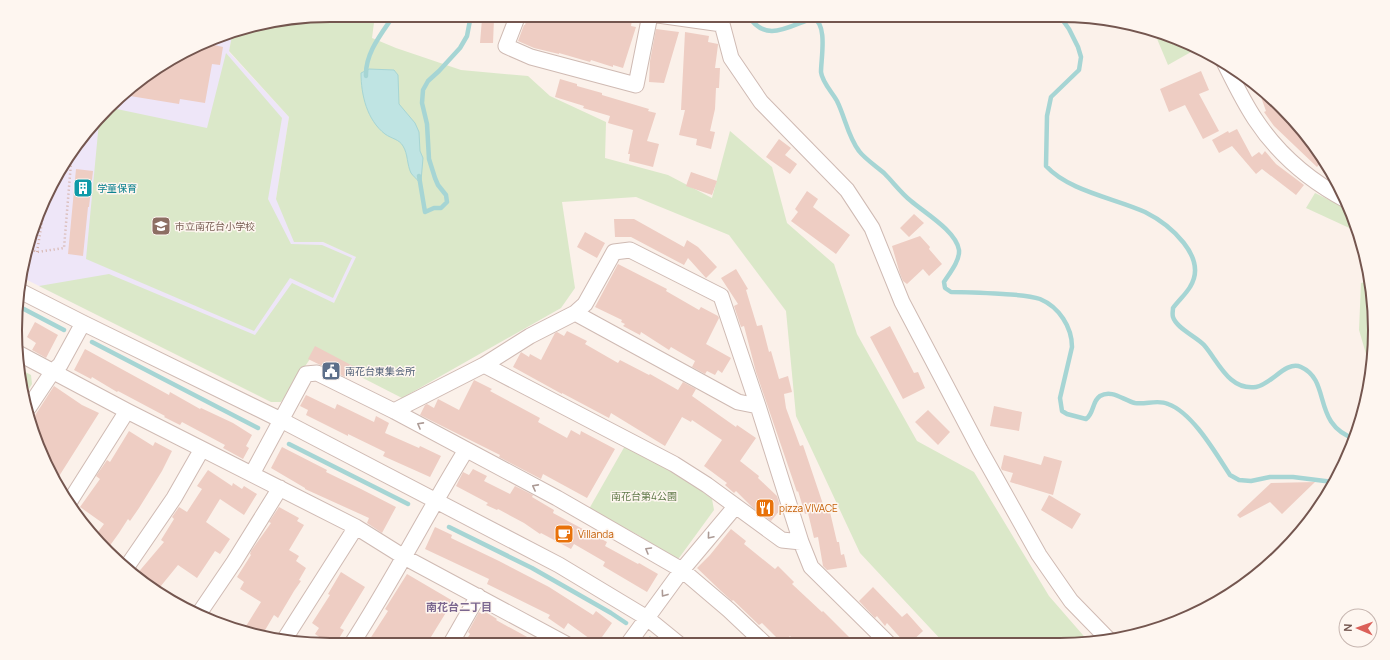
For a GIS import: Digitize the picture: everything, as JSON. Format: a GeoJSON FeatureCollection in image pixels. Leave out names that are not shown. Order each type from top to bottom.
{"type":"FeatureCollection","features":[{"type":"Feature","properties":{"kind":"street"},"geometry":{"type":"LineString","coordinates":[[515,22],[506,46],[530,57],[636,85],[649,22]]}},
{"type":"Feature","properties":{"kind":"street"},"geometry":{"type":"LineString","coordinates":[[722,22],[731,58],[761,102],[847,190],[872,228],[902,302],[980,450],[1036,549],[1071,601],[1104,634]]}},
{"type":"Feature","properties":{"kind":"street"},"geometry":{"type":"LineString","coordinates":[[1229,73],[1241,97],[1255,120],[1269,137],[1292,163],[1314,181],[1336,194]]}},
{"type":"Feature","properties":{"kind":"street"},"geometry":{"type":"LineString","coordinates":[[394,412],[484,365],[530,336],[575,313],[585,304],[614,252],[630,250],[721,296],[801,542],[812,567],[883,638]]}},
{"type":"Feature","properties":{"kind":"street"},"geometry":{"type":"LineString","coordinates":[[25,293],[282,420],[559,565],[647,618],[672,638]]}},
{"type":"Feature","properties":{"kind":"street"},"geometry":{"type":"LineString","coordinates":[[575,313],[738,402],[758,406]]}},
{"type":"Feature","properties":{"kind":"street"},"geometry":{"type":"LineString","coordinates":[[31,404],[53,371],[60,365],[83,323]]}},
{"type":"Feature","properties":{"kind":"street"},"geometry":{"type":"LineString","coordinates":[[24,356],[127,411],[356,527],[404,557],[478,596],[547,638]]}},
{"type":"Feature","properties":{"kind":"street"},"geometry":{"type":"LineString","coordinates":[[484,365],[674,464],[706,485],[782,540],[801,542]]}},
{"type":"Feature","properties":{"kind":"street"},"geometry":{"type":"LineString","coordinates":[[252,474],[306,374],[317,373],[557,498],[682,570],[729,610],[758,638]]}},
{"type":"Feature","properties":{"kind":"street"},"geometry":{"type":"LineString","coordinates":[[72,498],[127,411]]}},
{"type":"Feature","properties":{"kind":"street"},"geometry":{"type":"LineString","coordinates":[[129,564],[174,498],[202,449]]}},
{"type":"Feature","properties":{"kind":"street"},"geometry":{"type":"LineString","coordinates":[[355,638],[466,450]]}},
{"type":"Feature","properties":{"kind":"street"},"geometry":{"type":"LineString","coordinates":[[202,610],[234,562],[280,488]]}},
{"type":"Feature","properties":{"kind":"street"},"geometry":{"type":"LineString","coordinates":[[632,638],[682,570],[735,507]]}},
{"type":"Feature","properties":{"kind":"street"},"geometry":{"type":"LineString","coordinates":[[287,635],[356,527]]}},
{"type":"Feature","properties":{"kind":"street"},"geometry":{"type":"LineString","coordinates":[[454,638],[478,596]]}},
{"type":"Feature","properties":{"kind":"path"},"geometry":{"type":"LineString","coordinates":[[32,250],[37,252],[64,248],[71,164]]}},
{"type":"Feature","properties":{"kind":"path"},"geometry":{"type":"LineString","coordinates":[[37,252],[42,219]]}},
{"type":"Feature","properties":{"kind":"shaded area","name":"市立南花台小学校"},"geometry":{"type":"Polygon","coordinates":[[[232,38],[229,52],[289,117],[276,199],[323,242],[357,257],[334,303],[271,401],[27,280],[32,250],[45,212],[63,176],[98,127],[127,98],[159,74],[176,63],[212,45],[232,38]]]}},
{"type":"Feature","properties":{"kind":"green space"},"geometry":{"type":"Polygon","coordinates":[[[374,22],[372,38],[396,48],[461,70],[528,76],[550,96],[606,122],[605,158],[668,175],[712,198],[730,131],[772,167],[787,223],[834,264],[857,334],[917,441],[974,472],[1049,596],[1084,637],[939,638],[860,553],[796,416],[786,311],[729,235],[636,197],[562,202],[575,288],[561,308],[402,398],[314,353],[281,402],[271,402],[39,286],[109,274],[255,335],[292,283],[334,303],[356,257],[323,242],[294,242],[276,199],[289,117],[229,51],[232,38],[270,28],[310,23],[374,22]]]}},
{"type":"Feature","properties":{"kind":"green space"},"geometry":{"type":"Polygon","coordinates":[[[1156,37],[1191,52],[1168,65],[1156,37]]]}},
{"type":"Feature","properties":{"kind":"green space","name":"市立南花台小学校"},"geometry":{"type":"Polygon","coordinates":[[[226,53],[282,118],[268,199],[291,244],[322,245],[352,258],[333,298],[290,278],[254,331],[86,259],[99,126],[115,109],[207,128],[226,53]]]}},
{"type":"Feature","properties":{"kind":"green space"},"geometry":{"type":"Polygon","coordinates":[[[1315,193],[1342,206],[1351,229],[1306,208],[1315,193]]]}},
{"type":"Feature","properties":{"kind":"green space"},"geometry":{"type":"Polygon","coordinates":[[[1364,282],[1367,310],[1368,330],[1366,355],[1359,330],[1361,283],[1364,282]]]}},
{"type":"Feature","properties":{"kind":"green space"},"geometry":{"type":"Polygon","coordinates":[[[25,372],[31,375],[32,384],[28,390],[25,372]]]}},
{"type":"Feature","properties":{"kind":"green space","name":"南花台第4公園"},"geometry":{"type":"Polygon","coordinates":[[[626,444],[673,469],[712,499],[714,510],[679,558],[671,560],[640,536],[589,509],[626,444]]]}},
{"type":"Feature","properties":{"kind":"water"},"geometry":{"type":"Polygon","coordinates":[[[369,69],[394,70],[398,75],[399,104],[415,123],[419,132],[420,151],[423,158],[421,181],[419,182],[411,173],[405,149],[397,140],[385,134],[369,114],[362,90],[361,73],[369,69]]]}},
{"type":"Feature","properties":{"kind":"building"},"geometry":{"type":"Polygon","coordinates":[[[482,22],[494,22],[493,43],[480,43],[482,22]]]}},
{"type":"Feature","properties":{"kind":"building"},"geometry":{"type":"Polygon","coordinates":[[[526,22],[632,22],[631,26],[636,27],[623,68],[613,65],[613,67],[591,60],[590,62],[559,53],[534,48],[518,41],[526,22]]]}},
{"type":"Feature","properties":{"kind":"building"},"geometry":{"type":"Polygon","coordinates":[[[656,29],[679,32],[664,83],[649,82],[650,61],[656,29]]]}},
{"type":"Feature","properties":{"kind":"building"},"geometry":{"type":"Polygon","coordinates":[[[685,32],[709,36],[708,42],[718,44],[715,68],[720,68],[719,88],[716,88],[715,109],[710,131],[715,132],[711,149],[696,145],[697,139],[679,135],[685,110],[681,110],[685,32]]]}},
{"type":"Feature","properties":{"kind":"building"},"geometry":{"type":"Polygon","coordinates":[[[214,44],[223,47],[220,65],[212,64],[205,103],[180,99],[179,104],[130,96],[176,63],[214,44]]]}},
{"type":"Feature","properties":{"kind":"building"},"geometry":{"type":"Polygon","coordinates":[[[1201,71],[1209,90],[1199,94],[1219,131],[1203,139],[1185,105],[1169,112],[1160,89],[1201,71]]]}},
{"type":"Feature","properties":{"kind":"building"},"geometry":{"type":"Polygon","coordinates":[[[560,79],[577,84],[577,86],[602,93],[602,95],[649,109],[648,111],[656,113],[647,141],[659,144],[653,167],[629,161],[630,154],[628,154],[633,130],[608,123],[610,116],[583,108],[584,106],[555,97],[560,79]]]}},
{"type":"Feature","properties":{"kind":"building"},"geometry":{"type":"Polygon","coordinates":[[[1261,96],[1292,127],[1319,164],[1317,167],[1274,126],[1264,112],[1266,111],[1261,96]]]}},
{"type":"Feature","properties":{"kind":"building"},"geometry":{"type":"Polygon","coordinates":[[[1237,129],[1252,157],[1259,152],[1262,155],[1265,151],[1276,164],[1304,185],[1296,195],[1262,169],[1256,174],[1232,146],[1219,153],[1212,140],[1228,131],[1229,133],[1237,129]]]}},
{"type":"Feature","properties":{"kind":"building"},"geometry":{"type":"Polygon","coordinates":[[[779,139],[791,148],[785,155],[797,164],[790,174],[766,157],[779,139]]]}},
{"type":"Feature","properties":{"kind":"building"},"geometry":{"type":"Polygon","coordinates":[[[76,169],[93,171],[83,256],[68,254],[76,169]]]}},
{"type":"Feature","properties":{"kind":"building"},"geometry":{"type":"Polygon","coordinates":[[[691,172],[717,181],[712,195],[686,186],[691,172]]]}},
{"type":"Feature","properties":{"kind":"building"},"geometry":{"type":"Polygon","coordinates":[[[807,191],[818,199],[813,207],[850,235],[836,254],[791,221],[798,212],[795,209],[807,191]]]}},
{"type":"Feature","properties":{"kind":"building"},"geometry":{"type":"Polygon","coordinates":[[[914,214],[924,223],[909,237],[900,228],[914,214]]]}},
{"type":"Feature","properties":{"kind":"building"},"geometry":{"type":"Polygon","coordinates":[[[614,219],[634,219],[684,247],[687,240],[698,247],[717,267],[706,278],[688,258],[684,265],[631,237],[615,237],[614,219]]]}},
{"type":"Feature","properties":{"kind":"building"},"geometry":{"type":"Polygon","coordinates":[[[585,232],[605,243],[597,258],[577,247],[585,232]]]}},
{"type":"Feature","properties":{"kind":"building"},"geometry":{"type":"Polygon","coordinates":[[[920,236],[942,264],[929,276],[923,269],[907,284],[903,281],[900,274],[892,246],[920,236]]]}},
{"type":"Feature","properties":{"kind":"building"},"geometry":{"type":"Polygon","coordinates":[[[618,264],[667,289],[666,291],[699,310],[701,307],[718,316],[719,318],[706,344],[731,358],[722,373],[718,370],[715,375],[707,371],[705,374],[692,367],[695,361],[671,347],[669,350],[641,332],[640,335],[623,326],[625,324],[621,322],[622,320],[595,307],[618,264]]]}},
{"type":"Feature","properties":{"kind":"building"},"geometry":{"type":"Polygon","coordinates":[[[736,269],[748,289],[746,290],[757,326],[762,325],[769,352],[771,351],[779,379],[788,376],[792,392],[784,394],[786,408],[800,446],[803,445],[826,513],[830,512],[837,542],[839,542],[841,555],[844,554],[847,567],[827,570],[823,566],[818,537],[814,538],[808,513],[805,514],[798,491],[797,492],[756,372],[744,326],[741,327],[734,306],[738,304],[721,278],[736,269]]]}},
{"type":"Feature","properties":{"kind":"building"},"geometry":{"type":"Polygon","coordinates":[[[35,322],[58,335],[46,358],[32,350],[36,343],[27,337],[35,322]]]}},
{"type":"Feature","properties":{"kind":"building"},"geometry":{"type":"Polygon","coordinates":[[[890,326],[914,373],[918,372],[925,388],[903,399],[870,337],[890,326]]]}},
{"type":"Feature","properties":{"kind":"building"},"geometry":{"type":"Polygon","coordinates":[[[567,331],[587,341],[585,344],[618,363],[620,360],[649,375],[650,374],[678,390],[683,382],[696,389],[692,396],[736,427],[737,425],[756,438],[740,461],[759,476],[758,478],[777,496],[781,509],[771,521],[753,508],[736,491],[734,493],[725,485],[727,483],[704,466],[722,440],[692,420],[691,422],[682,417],[665,446],[611,413],[609,418],[513,367],[521,352],[529,357],[530,354],[541,360],[555,333],[557,332],[564,336],[567,331]]]}},
{"type":"Feature","properties":{"kind":"building"},"geometry":{"type":"Polygon","coordinates":[[[315,346],[353,366],[347,378],[308,359],[315,346]]]}},
{"type":"Feature","properties":{"kind":"building"},"geometry":{"type":"Polygon","coordinates":[[[85,349],[169,395],[170,392],[200,409],[201,408],[233,423],[252,435],[246,446],[249,448],[243,459],[223,448],[225,445],[182,422],[180,425],[92,377],[91,379],[74,370],[85,349]]]}},
{"type":"Feature","properties":{"kind":"building"},"geometry":{"type":"Polygon","coordinates":[[[474,380],[492,389],[490,391],[540,418],[538,422],[567,438],[571,430],[580,435],[581,431],[615,449],[587,498],[543,474],[541,479],[499,457],[500,455],[420,415],[425,405],[427,404],[434,408],[438,399],[459,410],[474,380]]]}},
{"type":"Feature","properties":{"kind":"building"},"geometry":{"type":"Polygon","coordinates":[[[54,386],[82,405],[99,413],[59,476],[45,448],[34,417],[54,386]]]}},
{"type":"Feature","properties":{"kind":"building"},"geometry":{"type":"Polygon","coordinates":[[[306,395],[335,409],[337,404],[374,422],[376,416],[389,423],[385,433],[419,448],[420,446],[441,456],[430,477],[383,456],[385,452],[348,434],[348,436],[306,415],[308,410],[300,406],[306,395]]]}},
{"type":"Feature","properties":{"kind":"building"},"geometry":{"type":"Polygon","coordinates":[[[994,406],[1022,412],[1019,431],[990,426],[994,406]]]}},
{"type":"Feature","properties":{"kind":"building"},"geometry":{"type":"Polygon","coordinates":[[[928,410],[950,432],[938,445],[915,422],[928,410]]]}},
{"type":"Feature","properties":{"kind":"building"},"geometry":{"type":"Polygon","coordinates":[[[129,431],[153,446],[155,442],[172,451],[162,471],[139,508],[130,521],[128,519],[110,546],[98,532],[104,524],[80,507],[100,479],[96,476],[107,460],[110,462],[129,431]]]}},
{"type":"Feature","properties":{"kind":"building"},"geometry":{"type":"Polygon","coordinates":[[[282,447],[327,470],[326,472],[396,507],[382,533],[367,523],[369,518],[305,489],[271,468],[282,447]]]}},
{"type":"Feature","properties":{"kind":"building"},"geometry":{"type":"Polygon","coordinates":[[[1004,455],[1041,465],[1044,456],[1062,461],[1053,495],[1010,482],[1013,473],[1002,470],[1001,468],[1004,455]]]}},
{"type":"Feature","properties":{"kind":"building"},"geometry":{"type":"Polygon","coordinates":[[[473,469],[487,476],[484,481],[510,494],[515,486],[533,495],[532,497],[554,510],[553,513],[607,542],[605,546],[658,574],[647,592],[603,566],[605,562],[574,544],[571,549],[541,533],[540,534],[524,523],[498,509],[497,510],[486,505],[488,503],[456,486],[463,472],[469,475],[473,469]]]}},
{"type":"Feature","properties":{"kind":"building"},"geometry":{"type":"Polygon","coordinates":[[[208,470],[232,486],[233,483],[242,489],[244,486],[257,494],[244,515],[220,499],[206,522],[230,539],[220,554],[215,551],[197,578],[178,565],[160,587],[139,571],[164,542],[161,540],[174,519],[172,517],[179,507],[187,512],[202,489],[197,486],[208,470]]]}},
{"type":"Feature","properties":{"kind":"building"},"geometry":{"type":"Polygon","coordinates":[[[1315,482],[1282,514],[1270,502],[1240,518],[1237,515],[1271,483],[1315,482]]]}},
{"type":"Feature","properties":{"kind":"building"},"geometry":{"type":"Polygon","coordinates":[[[1049,495],[1081,514],[1072,529],[1041,510],[1049,495]]]}},
{"type":"Feature","properties":{"kind":"building"},"geometry":{"type":"Polygon","coordinates":[[[279,507],[299,518],[297,521],[304,525],[289,550],[299,556],[296,561],[306,568],[299,580],[301,581],[278,618],[274,615],[265,631],[246,627],[261,602],[240,589],[244,582],[237,577],[251,555],[251,551],[271,523],[269,522],[279,507]]]}},
{"type":"Feature","properties":{"kind":"building"},"geometry":{"type":"Polygon","coordinates":[[[435,527],[452,535],[451,538],[549,587],[593,615],[596,611],[612,623],[601,638],[589,638],[568,623],[564,629],[548,618],[550,615],[487,584],[489,579],[425,549],[435,527]]]}},
{"type":"Feature","properties":{"kind":"building"},"geometry":{"type":"Polygon","coordinates":[[[731,529],[746,541],[744,544],[775,569],[778,566],[794,582],[792,584],[822,612],[823,611],[850,638],[792,638],[790,636],[788,638],[777,638],[762,623],[759,625],[697,568],[710,555],[731,529]]]}},
{"type":"Feature","properties":{"kind":"building"},"geometry":{"type":"Polygon","coordinates":[[[341,572],[365,587],[340,628],[344,630],[339,638],[320,638],[315,634],[319,628],[312,623],[330,595],[328,594],[341,572]]]}},
{"type":"Feature","properties":{"kind":"building"},"geometry":{"type":"Polygon","coordinates":[[[407,574],[453,601],[430,638],[371,638],[388,611],[385,609],[407,574]]]}},
{"type":"Feature","properties":{"kind":"building"},"geometry":{"type":"Polygon","coordinates":[[[873,587],[902,617],[907,613],[923,631],[915,638],[900,638],[887,623],[885,626],[877,616],[875,618],[859,601],[873,587]]]}},
{"type":"Feature","properties":{"kind":"building"},"geometry":{"type":"Polygon","coordinates":[[[484,611],[497,619],[496,620],[529,638],[467,638],[470,634],[468,632],[479,612],[482,614],[484,611]]]}},
{"type":"Feature","properties":{"kind":"waterway"},"geometry":{"type":"LineString","coordinates":[[366,76],[366,68],[371,51],[389,22]]}},
{"type":"Feature","properties":{"kind":"waterway"},"geometry":{"type":"LineString","coordinates":[[419,176],[425,212],[434,208],[441,208],[447,202],[446,195],[438,185],[429,159],[427,124],[422,103],[423,90],[428,81],[460,48],[467,36],[470,22]]}},
{"type":"Feature","properties":{"kind":"waterway"},"geometry":{"type":"LineString","coordinates":[[753,22],[762,29],[770,31],[786,28],[802,22]]}},
{"type":"Feature","properties":{"kind":"waterway"},"geometry":{"type":"LineString","coordinates":[[818,22],[821,27],[823,42],[822,76],[837,101],[855,145],[864,157],[884,173],[907,198],[946,229],[957,243],[959,250],[958,259],[944,282],[945,288],[951,292],[1022,295],[1040,299],[1053,307],[1063,318],[1070,332],[1072,347],[1060,398],[1062,411],[1067,414],[1086,419],[1089,417],[1097,398],[1104,394],[1113,394],[1135,403],[1156,402],[1168,404],[1177,409],[1195,425],[1230,475],[1239,480],[1251,481],[1270,477],[1293,477],[1328,481]]}},
{"type":"Feature","properties":{"kind":"waterway"},"geometry":{"type":"LineString","coordinates":[[1064,22],[1078,47],[1081,57],[1079,70],[1051,97],[1047,116],[1046,166],[1056,175],[1079,188],[1133,207],[1155,217],[1175,233],[1184,243],[1194,264],[1195,276],[1188,290],[1173,308],[1173,317],[1182,329],[1204,345],[1231,380],[1247,387],[1256,387],[1262,385],[1290,367],[1301,367],[1310,373],[1316,382],[1332,423],[1341,432],[1349,436]]}},
{"type":"Feature","properties":{"kind":"waterway"},"geometry":{"type":"LineString","coordinates":[[23,309],[64,330]]}},
{"type":"Feature","properties":{"kind":"waterway"},"geometry":{"type":"LineString","coordinates":[[92,342],[258,428]]}},
{"type":"Feature","properties":{"kind":"waterway"},"geometry":{"type":"LineString","coordinates":[[289,444],[408,504]]}},
{"type":"Feature","properties":{"kind":"waterway"},"geometry":{"type":"LineString","coordinates":[[449,527],[532,568],[626,623]]}},
{"type":"Feature","properties":{"kind":"place","name":"学童保育"},"geometry":{"type":"Point","coordinates":[83,188]}},
{"type":"Feature","properties":{"kind":"place","name":"市立南花台小学校"},"geometry":{"type":"Point","coordinates":[161,226]}},
{"type":"Feature","properties":{"kind":"place","name":"南花台東集会所"},"geometry":{"type":"Point","coordinates":[331,371]}},
{"type":"Feature","properties":{"kind":"place","name":"pizza VIVACE"},"geometry":{"type":"Point","coordinates":[765,508]}},
{"type":"Feature","properties":{"kind":"place","name":"Villanda"},"geometry":{"type":"Point","coordinates":[564,534]}},
{"type":"Feature","properties":{"kind":"district","name":"南花台二丁目"},"geometry":{"type":"Point","coordinates":[459,607]}}]}
